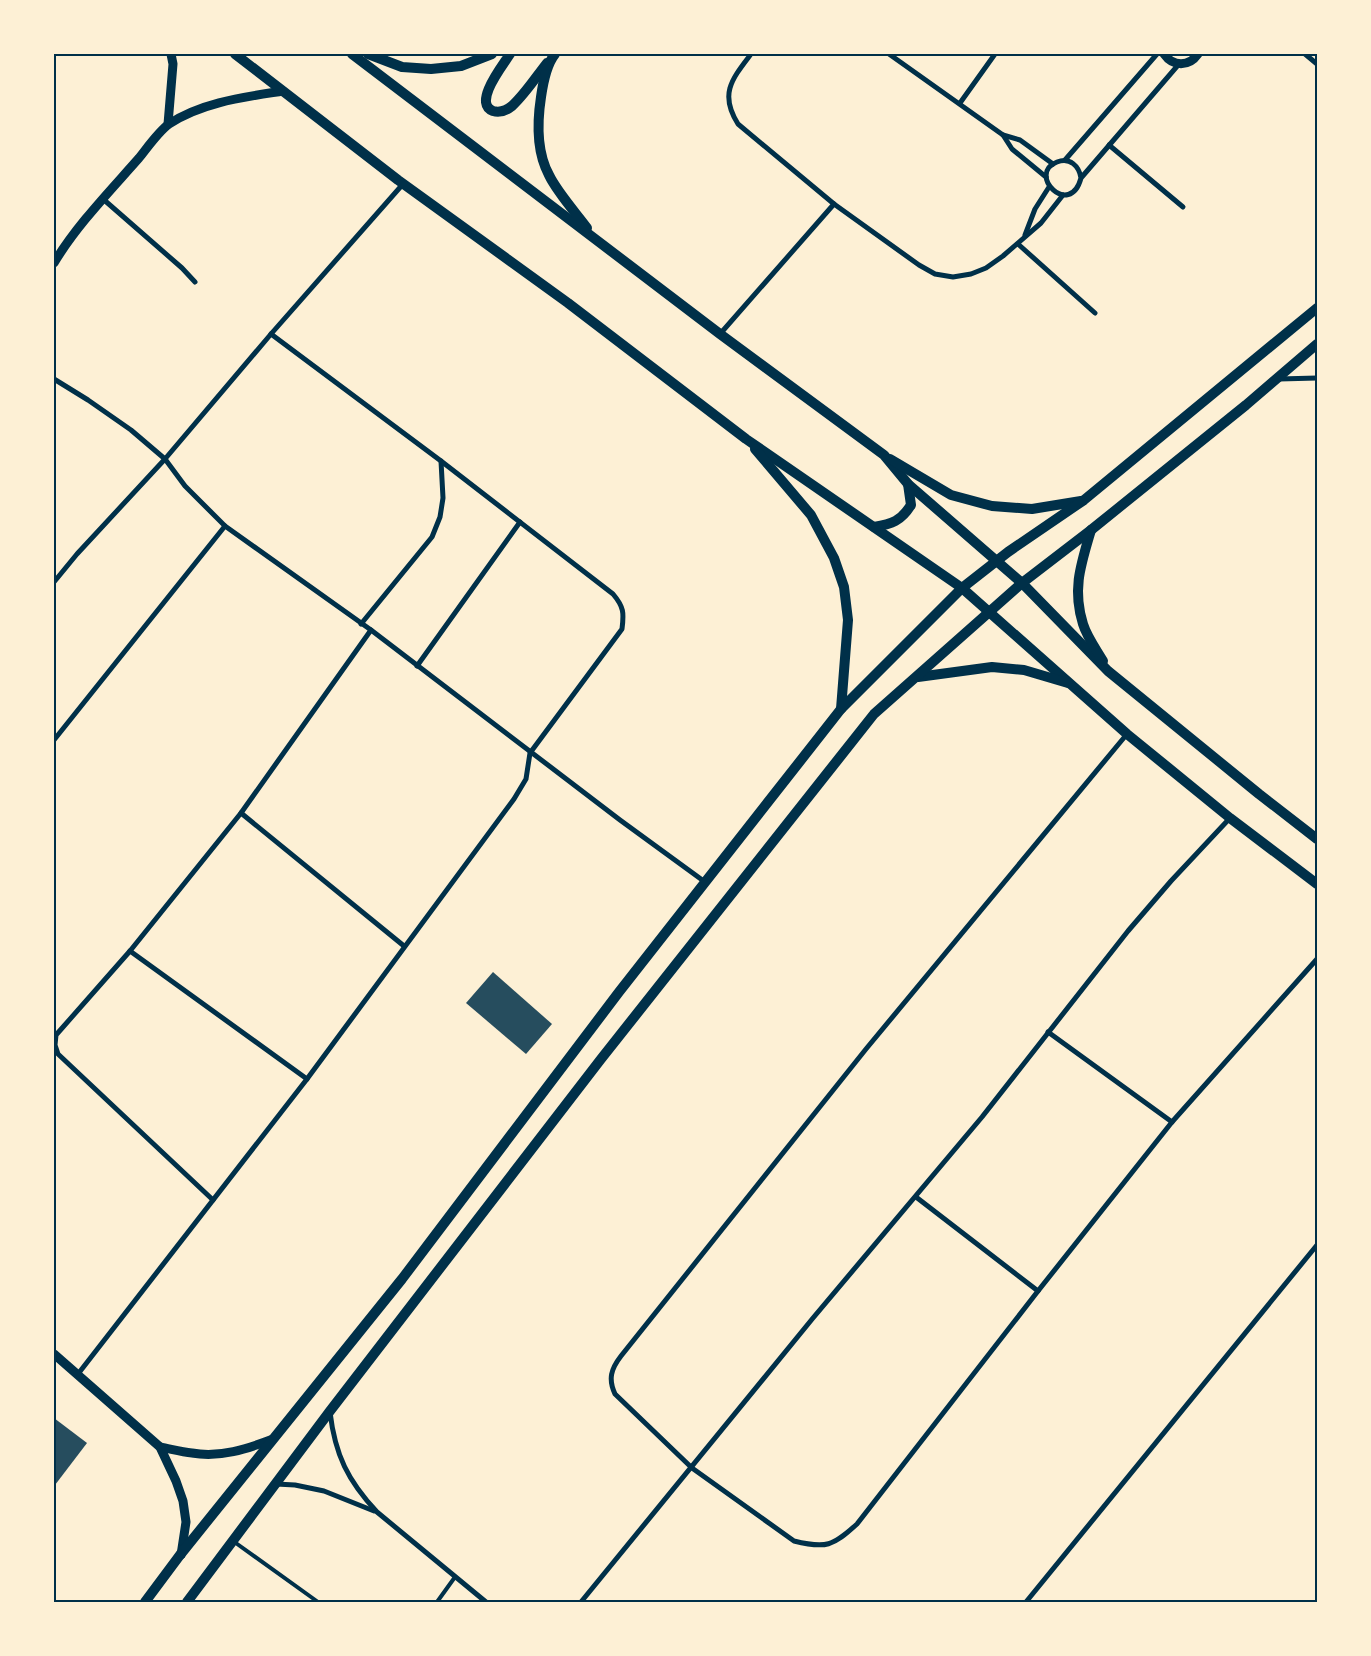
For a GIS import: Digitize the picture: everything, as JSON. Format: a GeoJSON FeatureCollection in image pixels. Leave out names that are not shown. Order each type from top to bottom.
{"type":"FeatureCollection","features":[{"type":"Feature","properties":{"kind":"main road"},"geometry":{"type":"LineString","coordinates":[[235,54],[403,184],[568,303],[746,439],[962,588],[1128,734],[1230,818],[1317,884]]}},
{"type":"Feature","properties":{"kind":"main road"},"geometry":{"type":"LineString","coordinates":[[352,54],[720,334],[884,455],[951,495],[992,506],[1032,510],[1084,500]]}},
{"type":"Feature","properties":{"kind":"main road"},"geometry":{"type":"LineString","coordinates":[[368,54],[402,67],[431,69],[461,66],[492,54]]}},
{"type":"Feature","properties":{"kind":"main road"},"geometry":{"type":"LineString","coordinates":[[510,54],[489,86],[486,101],[488,107],[494,111],[501,111],[511,106],[552,57]]}},
{"type":"Feature","properties":{"kind":"main road"},"geometry":{"type":"LineString","coordinates":[[552,57],[542,92],[537,125],[540,150],[549,175],[593,237]]}},
{"type":"Feature","properties":{"kind":"main road"},"geometry":{"type":"LineString","coordinates":[[145,1602],[180,1555],[402,1279],[619,992],[841,709],[962,588],[996,561],[1084,500],[1317,308]]}},
{"type":"Feature","properties":{"kind":"main road"},"geometry":{"type":"LineString","coordinates":[[187,1602],[330,1411],[601,1059],[874,714],[1022,583],[1092,530],[1278,379],[1317,344]]}},
{"type":"Feature","properties":{"kind":"main road"},"geometry":{"type":"LineString","coordinates":[[746,439],[811,515],[834,558],[844,586],[848,620],[841,709]]}},
{"type":"Feature","properties":{"kind":"main road"},"geometry":{"type":"LineString","coordinates":[[884,455],[908,484],[1022,583],[1108,671],[1317,839]]}},
{"type":"Feature","properties":{"kind":"main road"},"geometry":{"type":"LineString","coordinates":[[874,527],[885,525],[905,516],[911,505],[908,484]]}},
{"type":"Feature","properties":{"kind":"main road"},"geometry":{"type":"LineString","coordinates":[[1092,530],[1081,564],[1076,594],[1083,625],[1108,671]]}},
{"type":"Feature","properties":{"kind":"main road"},"geometry":{"type":"LineString","coordinates":[[917,677],[992,667],[1024,670],[1072,684]]}},
{"type":"Feature","properties":{"kind":"street"},"geometry":{"type":"LineString","coordinates":[[168,124],[172,88],[171,54]]}},
{"type":"Feature","properties":{"kind":"street"},"geometry":{"type":"LineString","coordinates":[[751,54],[734,76],[729,88],[728,100],[731,113],[738,124],[834,204],[919,265],[935,274],[953,277],[971,274],[986,268],[1018,244],[1047,216],[1063,195]]}},
{"type":"Feature","properties":{"kind":"street"},"geometry":{"type":"LineString","coordinates":[[889,54],[960,103],[1003,136],[1012,149],[1046,177]]}},
{"type":"Feature","properties":{"kind":"street"},"geometry":{"type":"LineString","coordinates":[[960,103],[995,54]]}},
{"type":"Feature","properties":{"kind":"street"},"geometry":{"type":"LineString","coordinates":[[1157,54],[1065,160],[1053,164],[1048,170],[1046,177],[1049,187],[1053,191],[1063,195],[1070,194],[1076,190],[1081,178],[1179,64]]}},
{"type":"Feature","properties":{"kind":"street"},"geometry":{"type":"LineString","coordinates":[[1164,54],[1171,61],[1179,64],[1187,64],[1194,60],[1198,54]]}},
{"type":"Feature","properties":{"kind":"street"},"geometry":{"type":"LineString","coordinates":[[1305,54],[1317,64]]}},
{"type":"Feature","properties":{"kind":"street"},"geometry":{"type":"LineString","coordinates":[[54,262],[103,199],[168,124],[203,107],[220,102],[283,91]]}},
{"type":"Feature","properties":{"kind":"street"},"geometry":{"type":"LineString","coordinates":[[1003,136],[1020,140],[1053,164]]}},
{"type":"Feature","properties":{"kind":"street"},"geometry":{"type":"LineString","coordinates":[[1109,145],[1183,207]]}},
{"type":"Feature","properties":{"kind":"street"},"geometry":{"type":"LineString","coordinates":[[1065,160],[1077,166],[1081,178]]}},
{"type":"Feature","properties":{"kind":"street"},"geometry":{"type":"LineString","coordinates":[[54,582],[77,554],[165,459],[271,334],[403,184]]}},
{"type":"Feature","properties":{"kind":"street"},"geometry":{"type":"LineString","coordinates":[[1025,236],[1035,209],[1049,187]]}},
{"type":"Feature","properties":{"kind":"street"},"geometry":{"type":"LineString","coordinates":[[103,199],[196,282]]}},
{"type":"Feature","properties":{"kind":"street"},"geometry":{"type":"LineString","coordinates":[[720,334],[834,204]]}},
{"type":"Feature","properties":{"kind":"street"},"geometry":{"type":"LineString","coordinates":[[1018,244],[1095,313]]}},
{"type":"Feature","properties":{"kind":"street"},"geometry":{"type":"LineString","coordinates":[[78,1374],[307,1079],[514,798],[526,779],[530,752],[622,629],[624,616],[621,604],[613,594],[441,460],[271,334]]}},
{"type":"Feature","properties":{"kind":"street"},"geometry":{"type":"LineString","coordinates":[[1278,379],[1317,378]]}},
{"type":"Feature","properties":{"kind":"street"},"geometry":{"type":"LineString","coordinates":[[54,380],[88,400],[131,430],[165,459],[185,486],[224,526],[370,630],[705,882]]}},
{"type":"Feature","properties":{"kind":"street"},"geometry":{"type":"LineString","coordinates":[[361,624],[432,537],[440,517],[443,498],[441,460]]}},
{"type":"Feature","properties":{"kind":"street"},"geometry":{"type":"LineString","coordinates":[[417,666],[520,522]]}},
{"type":"Feature","properties":{"kind":"street"},"geometry":{"type":"LineString","coordinates":[[54,740],[224,526]]}},
{"type":"Feature","properties":{"kind":"street"},"geometry":{"type":"LineString","coordinates":[[213,1200],[58,1054],[55,1045],[56,1035],[130,951],[241,813],[370,630]]}},
{"type":"Feature","properties":{"kind":"street"},"geometry":{"type":"LineString","coordinates":[[1128,734],[866,1049],[615,1364],[611,1373],[611,1384],[615,1394],[692,1468],[794,1540],[813,1545],[828,1544],[840,1539],[857,1524],[1172,1122],[1317,959]]}},
{"type":"Feature","properties":{"kind":"street"},"geometry":{"type":"LineString","coordinates":[[241,813],[404,946]]}},
{"type":"Feature","properties":{"kind":"street"},"geometry":{"type":"LineString","coordinates":[[582,1602],[813,1318],[982,1117],[1128,931],[1171,881],[1230,818]]}},
{"type":"Feature","properties":{"kind":"street"},"geometry":{"type":"LineString","coordinates":[[130,951],[307,1079]]}},
{"type":"Feature","properties":{"kind":"street"},"geometry":{"type":"LineString","coordinates":[[1048,1032],[1172,1122]]}},
{"type":"Feature","properties":{"kind":"street"},"geometry":{"type":"LineString","coordinates":[[916,1197],[1038,1291]]}},
{"type":"Feature","properties":{"kind":"street"},"geometry":{"type":"LineString","coordinates":[[1026,1602],[1317,1245]]}},
{"type":"Feature","properties":{"kind":"street"},"geometry":{"type":"LineString","coordinates":[[54,1354],[160,1447],[183,1500],[186,1522],[180,1555]]}},
{"type":"Feature","properties":{"kind":"street"},"geometry":{"type":"LineString","coordinates":[[330,1411],[332,1434],[342,1462],[348,1476],[361,1495],[377,1512],[486,1602]]}},
{"type":"Feature","properties":{"kind":"street"},"geometry":{"type":"LineString","coordinates":[[160,1447],[193,1454],[218,1454],[246,1449],[273,1439]]}},
{"type":"Feature","properties":{"kind":"street"},"geometry":{"type":"LineString","coordinates":[[276,1484],[295,1485],[324,1491],[377,1512]]}},
{"type":"Feature","properties":{"kind":"lane"},"geometry":{"type":"LineString","coordinates":[[233,1540],[318,1602]]}},
{"type":"Feature","properties":{"kind":"lane"},"geometry":{"type":"LineString","coordinates":[[437,1602],[455,1577]]}},
{"type":"Feature","properties":{"kind":"building"},"geometry":{"type":"Polygon","coordinates":[[[493,972],[552,1024],[526,1054],[466,1003],[493,972]]]}},
{"type":"Feature","properties":{"kind":"building"},"geometry":{"type":"Polygon","coordinates":[[[54,1418],[87,1443],[55,1485],[54,1484],[54,1418]]]}}]}
